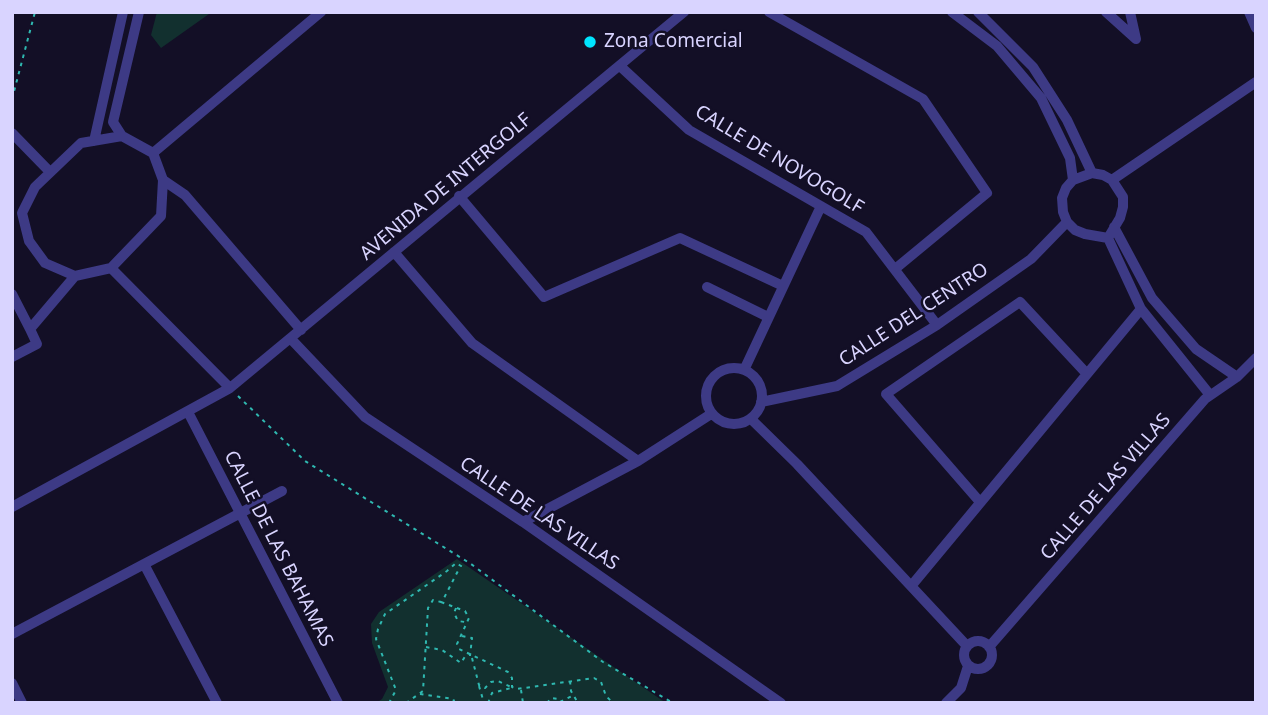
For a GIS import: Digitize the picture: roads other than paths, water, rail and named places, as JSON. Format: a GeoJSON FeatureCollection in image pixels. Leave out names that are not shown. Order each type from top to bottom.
{"type":"FeatureCollection","features":[{"type":"Feature","properties":{"kind":"street"},"geometry":{"type":"LineString","coordinates":[[94,141],[123,12]]}},
{"type":"Feature","properties":{"kind":"street"},"geometry":{"type":"LineString","coordinates":[[122,136],[81,143],[35,187],[17,212],[29,241],[45,263],[75,276],[111,268],[161,216],[163,180],[153,153],[122,136],[113,122],[139,12]]}},
{"type":"Feature","properties":{"kind":"street"},"geometry":{"type":"LineString","coordinates":[[153,153],[321,12]]}},
{"type":"Feature","properties":{"kind":"street","name":"AVENIDA DE INTERGOLF"},"geometry":{"type":"LineString","coordinates":[[12,506],[230,388],[684,12]]}},
{"type":"Feature","properties":{"kind":"street"},"geometry":{"type":"LineString","coordinates":[[769,12],[923,99],[987,193],[895,269]]}},
{"type":"Feature","properties":{"kind":"street"},"geometry":{"type":"LineString","coordinates":[[952,12],[997,46],[1041,98],[1070,158],[1073,180]]}},
{"type":"Feature","properties":{"kind":"street"},"geometry":{"type":"LineString","coordinates":[[1107,12],[1136,39],[1130,12]]}},
{"type":"Feature","properties":{"kind":"street"},"geometry":{"type":"LineString","coordinates":[[1249,12],[1256,28]]}},
{"type":"Feature","properties":{"kind":"street"},"geometry":{"type":"LineString","coordinates":[[980,13],[1033,67],[1067,120],[1092,173]]}},
{"type":"Feature","properties":{"kind":"street","name":"CALLE DE NOVOGOLF"},"geometry":{"type":"LineString","coordinates":[[620,66],[689,130],[866,232],[937,325]]}},
{"type":"Feature","properties":{"kind":"street"},"geometry":{"type":"LineString","coordinates":[[1112,180],[1256,82]]}},
{"type":"Feature","properties":{"kind":"street"},"geometry":{"type":"LineString","coordinates":[[12,133],[50,172]]}},
{"type":"Feature","properties":{"kind":"street"},"geometry":{"type":"LineString","coordinates":[[1092,173],[1103,175],[1112,180],[1123,197],[1124,207],[1120,218],[1108,238],[1085,234],[1075,230],[1067,222],[1062,198],[1073,180],[1092,173]]}},
{"type":"Feature","properties":{"kind":"street"},"geometry":{"type":"LineString","coordinates":[[163,180],[185,195],[302,330]]}},
{"type":"Feature","properties":{"kind":"street"},"geometry":{"type":"LineString","coordinates":[[459,196],[544,297],[680,238],[783,286]]}},
{"type":"Feature","properties":{"kind":"street"},"geometry":{"type":"LineString","coordinates":[[744,370],[821,206]]}},
{"type":"Feature","properties":{"kind":"street","name":"CALLE DEL CENTRO"},"geometry":{"type":"LineString","coordinates":[[761,401],[837,386],[937,325],[1031,259],[1067,222]]}},
{"type":"Feature","properties":{"kind":"street"},"geometry":{"type":"LineString","coordinates":[[1114,227],[1152,298],[1196,349],[1237,377]]}},
{"type":"Feature","properties":{"kind":"street"},"geometry":{"type":"LineString","coordinates":[[1108,238],[1140,309],[1210,395]]}},
{"type":"Feature","properties":{"kind":"street"},"geometry":{"type":"LineString","coordinates":[[394,252],[472,343],[638,461]]}},
{"type":"Feature","properties":{"kind":"street"},"geometry":{"type":"LineString","coordinates":[[111,268],[230,388]]}},
{"type":"Feature","properties":{"kind":"street"},"geometry":{"type":"LineString","coordinates":[[30,328],[75,276]]}},
{"type":"Feature","properties":{"kind":"street"},"geometry":{"type":"LineString","coordinates":[[706,287],[768,317]]}},
{"type":"Feature","properties":{"kind":"street"},"geometry":{"type":"LineString","coordinates":[[12,294],[37,344],[12,357]]}},
{"type":"Feature","properties":{"kind":"street"},"geometry":{"type":"LineString","coordinates":[[980,502],[886,394],[1020,302],[1087,374]]}},
{"type":"Feature","properties":{"kind":"street"},"geometry":{"type":"LineString","coordinates":[[912,585],[1140,309]]}},
{"type":"Feature","properties":{"kind":"street","name":"CALLE DE LAS VILLAS"},"geometry":{"type":"LineString","coordinates":[[291,339],[365,417],[523,522],[781,703]]}},
{"type":"Feature","properties":{"kind":"street","name":"CALLE DE LAS VILLAS"},"geometry":{"type":"LineString","coordinates":[[989,647],[1210,395],[1237,377],[1256,358]]}},
{"type":"Feature","properties":{"kind":"street"},"geometry":{"type":"LineString","coordinates":[[732,368],[752,375],[762,392],[761,401],[751,419],[732,424],[722,422],[711,414],[705,396],[708,384],[714,376],[722,370],[732,368]]}},
{"type":"Feature","properties":{"kind":"street","name":"CALLE DE LAS BAHAMAS"},"geometry":{"type":"LineString","coordinates":[[188,412],[338,703]]}},
{"type":"Feature","properties":{"kind":"street"},"geometry":{"type":"LineString","coordinates":[[523,522],[638,461],[711,414]]}},
{"type":"Feature","properties":{"kind":"street"},"geometry":{"type":"LineString","coordinates":[[751,419],[797,464],[967,646]]}},
{"type":"Feature","properties":{"kind":"street"},"geometry":{"type":"LineString","coordinates":[[12,634],[282,491]]}},
{"type":"Feature","properties":{"kind":"street"},"geometry":{"type":"LineString","coordinates":[[144,564],[216,703]]}},
{"type":"Feature","properties":{"kind":"street"},"geometry":{"type":"LineString","coordinates":[[967,646],[980,641],[989,647],[991,656],[987,665],[978,669],[968,666]]}},
{"type":"Feature","properties":{"kind":"street"},"geometry":{"type":"LineString","coordinates":[[946,703],[961,688],[968,666],[964,656],[967,646]]}},
{"type":"Feature","properties":{"kind":"street"},"geometry":{"type":"LineString","coordinates":[[12,683],[22,703]]}},
{"type":"Feature","properties":{"kind":"place","name":"Zona Comercial"},"geometry":{"type":"Point","coordinates":[590,42]}}]}
